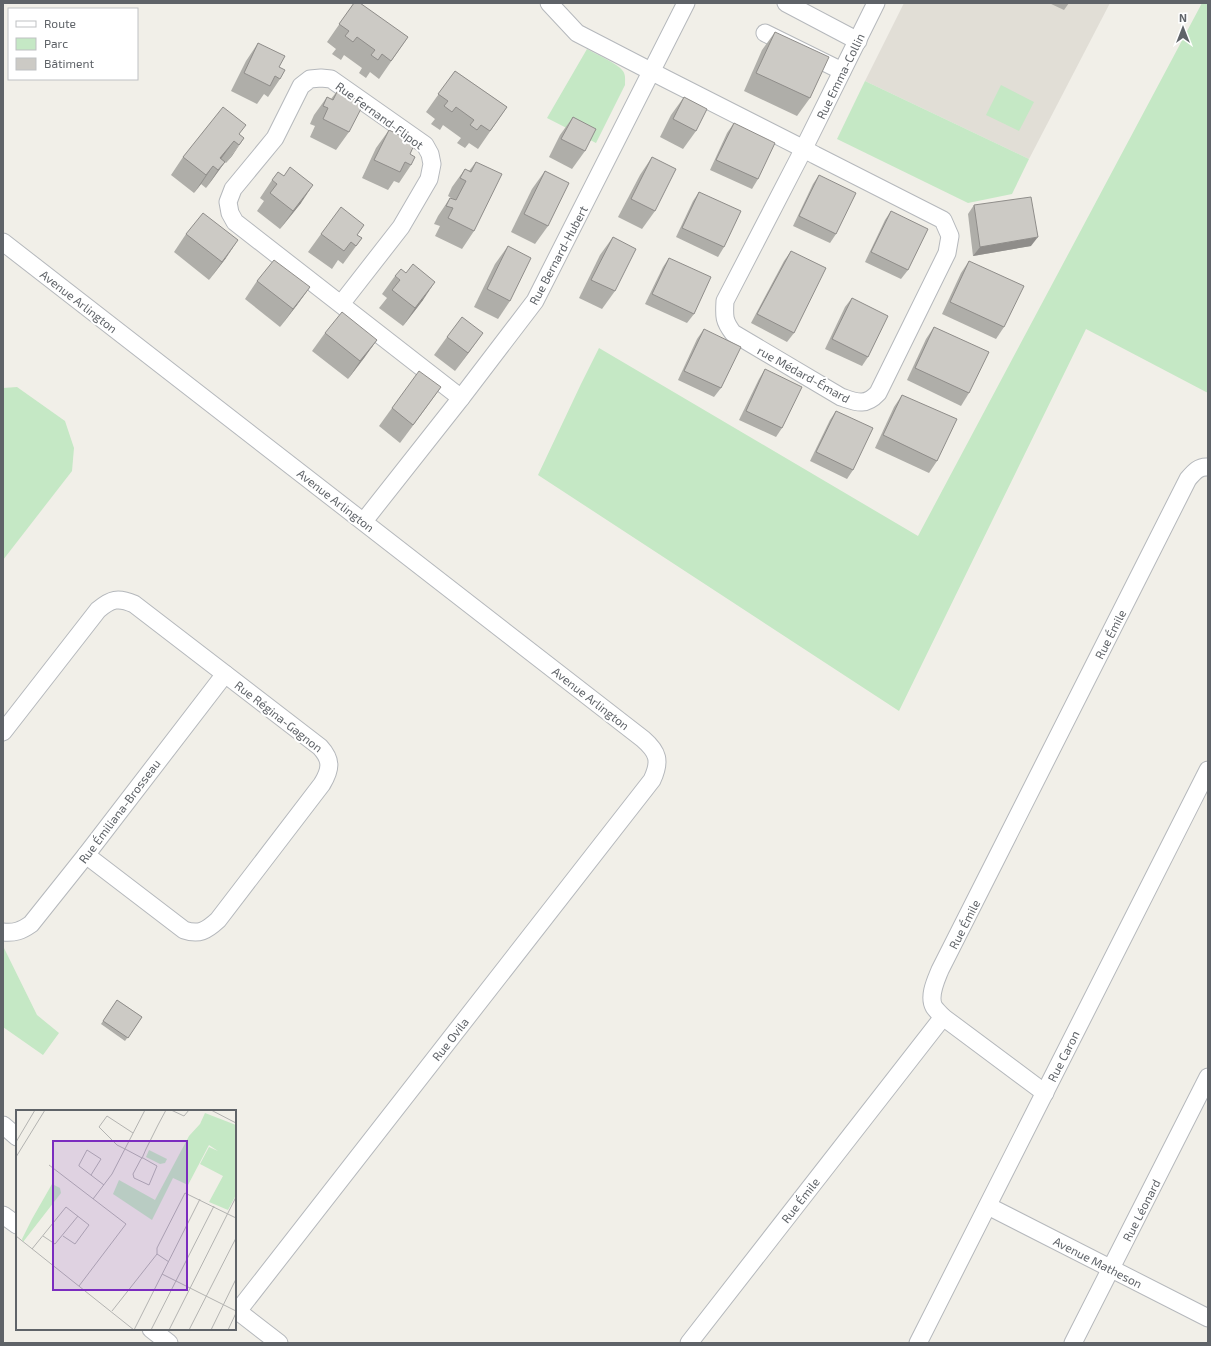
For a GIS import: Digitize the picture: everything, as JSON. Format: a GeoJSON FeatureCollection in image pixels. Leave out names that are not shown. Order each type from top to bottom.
{"type":"FeatureCollection","features":[{"type":"Feature","properties":{"kind":"street","name":"rue Médard-Émard"},"geometry":{"type":"LineString","coordinates":[[549,3],[577,33],[943,220],[950,236],[947,253],[878,393],[872,400],[858,403],[841,397],[733,334],[726,323],[725,301],[804,149]]}},
{"type":"Feature","properties":{"kind":"street","name":"Rue Bernard-Hubert"},"geometry":{"type":"LineString","coordinates":[[364,521],[535,301],[686,3]]}},
{"type":"Feature","properties":{"kind":"street"},"geometry":{"type":"LineString","coordinates":[[786,3],[858,41]]}},
{"type":"Feature","properties":{"kind":"street","name":"Rue Emma-Collin"},"geometry":{"type":"LineString","coordinates":[[804,149],[876,3]]}},
{"type":"Feature","properties":{"kind":"street"},"geometry":{"type":"LineString","coordinates":[[765,34],[842,71]]}},
{"type":"Feature","properties":{"kind":"street","name":"Rue Fernand-Flipot"},"geometry":{"type":"LineString","coordinates":[[341,304],[401,227],[429,179],[432,164],[430,154],[425,144],[331,79],[310,79],[301,86],[275,138],[233,190],[228,202],[230,213],[235,222],[461,398]]}},
{"type":"Feature","properties":{"kind":"street","name":"Avenue Arlington"},"geometry":{"type":"LineString","coordinates":[[3,242],[652,746],[656,753],[658,764]]}},
{"type":"Feature","properties":{"kind":"street","name":"Rue Émile"},"geometry":{"type":"LineString","coordinates":[[689,1343],[943,1017],[934,1006],[932,995],[940,970],[1188,479],[1194,472],[1205,467]]}},
{"type":"Feature","properties":{"kind":"street","name":"Rue Régina-Gagnon"},"geometry":{"type":"LineString","coordinates":[[3,732],[98,610],[106,603],[114,600],[125,600],[134,604],[320,746],[327,755],[329,764],[327,775],[322,784],[218,920],[201,932],[184,930],[86,855]]}},
{"type":"Feature","properties":{"kind":"street","name":"Rue Émiliana-Brosseau"},"geometry":{"type":"LineString","coordinates":[[3,932],[12,933],[22,931],[31,924],[225,674]]}},
{"type":"Feature","properties":{"kind":"street","name":"Rue Ovila"},"geometry":{"type":"LineString","coordinates":[[237,1310],[646,788],[656,772],[658,764]]}},
{"type":"Feature","properties":{"kind":"street","name":"Rue Caron"},"geometry":{"type":"LineString","coordinates":[[918,1343],[1208,770]]}},
{"type":"Feature","properties":{"kind":"street"},"geometry":{"type":"LineString","coordinates":[[943,1017],[1045,1093]]}},
{"type":"Feature","properties":{"kind":"street","name":"Rue Léonard"},"geometry":{"type":"LineString","coordinates":[[1073,1343],[1208,1077]]}},
{"type":"Feature","properties":{"kind":"street"},"geometry":{"type":"LineString","coordinates":[[3,1125],[16,1136]]}},
{"type":"Feature","properties":{"kind":"street","name":"Avenue Matheson"},"geometry":{"type":"LineString","coordinates":[[988,1206],[1208,1318]]}},
{"type":"Feature","properties":{"kind":"street"},"geometry":{"type":"LineString","coordinates":[[3,1215],[16,1225]]}},
{"type":"Feature","properties":{"kind":"street"},"geometry":{"type":"LineString","coordinates":[[237,1310],[279,1343]]}},
{"type":"Feature","properties":{"kind":"street"},"geometry":{"type":"LineString","coordinates":[[152,1330],[169,1343]]}},
{"type":"Feature","properties":{"kind":"shaded area"},"geometry":{"type":"Polygon","coordinates":[[[904,3],[1110,3],[1029,159],[865,81],[904,3]]]}},
{"type":"Feature","properties":{"kind":"green space"},"geometry":{"type":"Polygon","coordinates":[[[1202,3],[1208,3],[1208,393],[1086,329],[899,711],[538,475],[599,348],[918,536],[1202,3]]]}},
{"type":"Feature","properties":{"kind":"green space"},"geometry":{"type":"Polygon","coordinates":[[[587,49],[616,65],[624,73],[625,77],[625,85],[596,143],[547,118],[587,49]]]}},
{"type":"Feature","properties":{"kind":"green space"},"geometry":{"type":"Polygon","coordinates":[[[865,81],[1029,159],[1012,194],[968,203],[837,139],[865,81]]]}},
{"type":"Feature","properties":{"kind":"green space"},"geometry":{"type":"Polygon","coordinates":[[[1001,85],[1034,102],[1019,131],[986,115],[1001,85]]]}},
{"type":"Feature","properties":{"kind":"green space"},"geometry":{"type":"Polygon","coordinates":[[[17,387],[65,421],[74,448],[72,471],[3,560],[3,388],[17,387]]]}},
{"type":"Feature","properties":{"kind":"green space"},"geometry":{"type":"Polygon","coordinates":[[[3,946],[37,1015],[59,1033],[43,1055],[3,1027],[3,946]]]}},
{"type":"Feature","properties":{"kind":"building"},"geometry":{"type":"Polygon","coordinates":[[[354,3],[360,3],[408,37],[391,61],[382,54],[378,60],[371,55],[375,50],[357,37],[353,42],[345,36],[349,31],[339,24],[354,3]]]}},
{"type":"Feature","properties":{"kind":"building"},"geometry":{"type":"Polygon","coordinates":[[[775,32],[829,57],[810,98],[756,73],[775,32]]]}},
{"type":"Feature","properties":{"kind":"building"},"geometry":{"type":"Polygon","coordinates":[[[258,43],[285,56],[279,67],[285,70],[280,79],[275,76],[270,86],[244,73],[258,43]]]}},
{"type":"Feature","properties":{"kind":"building"},"geometry":{"type":"Polygon","coordinates":[[[455,71],[507,107],[490,131],[481,125],[477,130],[470,125],[474,120],[456,107],[452,112],[444,106],[448,101],[438,94],[455,71]]]}},
{"type":"Feature","properties":{"kind":"building"},"geometry":{"type":"Polygon","coordinates":[[[338,90],[364,103],[349,132],[323,119],[328,108],[323,106],[327,97],[333,100],[338,90]]]}},
{"type":"Feature","properties":{"kind":"building"},"geometry":{"type":"Polygon","coordinates":[[[684,97],[707,109],[696,131],[673,119],[684,97]]]}},
{"type":"Feature","properties":{"kind":"building"},"geometry":{"type":"Polygon","coordinates":[[[223,107],[246,125],[239,134],[244,138],[239,145],[234,141],[220,158],[225,162],[218,170],[213,166],[206,175],[183,157],[223,107]]]}},
{"type":"Feature","properties":{"kind":"building"},"geometry":{"type":"Polygon","coordinates":[[[573,117],[596,129],[585,151],[561,139],[573,117]]]}},
{"type":"Feature","properties":{"kind":"building"},"geometry":{"type":"Polygon","coordinates":[[[734,123],[775,143],[758,179],[716,160],[734,123]]]}},
{"type":"Feature","properties":{"kind":"building"},"geometry":{"type":"Polygon","coordinates":[[[389,130],[415,143],[410,154],[415,157],[411,165],[405,162],[400,172],[374,160],[389,130]]]}},
{"type":"Feature","properties":{"kind":"building"},"geometry":{"type":"Polygon","coordinates":[[[652,157],[676,169],[655,211],[631,199],[652,157]]]}},
{"type":"Feature","properties":{"kind":"building"},"geometry":{"type":"Polygon","coordinates":[[[476,162],[502,174],[474,231],[448,218],[453,208],[446,206],[450,198],[456,200],[466,181],[460,178],[465,169],[471,172],[476,162]]]}},
{"type":"Feature","properties":{"kind":"building"},"geometry":{"type":"Polygon","coordinates":[[[290,167],[313,185],[293,211],[270,193],[277,184],[272,180],[278,172],[284,176],[290,167]]]}},
{"type":"Feature","properties":{"kind":"building"},"geometry":{"type":"Polygon","coordinates":[[[545,171],[569,183],[548,226],[524,214],[545,171]]]}},
{"type":"Feature","properties":{"kind":"building"},"geometry":{"type":"Polygon","coordinates":[[[819,175],[856,193],[836,234],[799,216],[819,175]]]}},
{"type":"Feature","properties":{"kind":"building"},"geometry":{"type":"Polygon","coordinates":[[[699,192],[741,211],[724,247],[682,228],[699,192]]]}},
{"type":"Feature","properties":{"kind":"building"},"geometry":{"type":"Polygon","coordinates":[[[1031,197],[1038,237],[980,247],[974,205],[1031,197]]]}},
{"type":"Feature","properties":{"kind":"building"},"geometry":{"type":"Polygon","coordinates":[[[341,207],[364,225],[357,235],[362,238],[356,246],[351,242],[344,251],[321,234],[341,207]]]}},
{"type":"Feature","properties":{"kind":"building"},"geometry":{"type":"Polygon","coordinates":[[[891,211],[928,229],[908,270],[871,252],[891,211]]]}},
{"type":"Feature","properties":{"kind":"building"},"geometry":{"type":"Polygon","coordinates":[[[203,213],[238,240],[222,262],[186,234],[203,213]]]}},
{"type":"Feature","properties":{"kind":"building"},"geometry":{"type":"Polygon","coordinates":[[[613,237],[636,249],[615,291],[591,280],[613,237]]]}},
{"type":"Feature","properties":{"kind":"building"},"geometry":{"type":"Polygon","coordinates":[[[508,246],[531,258],[510,301],[487,289],[508,246]]]}},
{"type":"Feature","properties":{"kind":"building"},"geometry":{"type":"Polygon","coordinates":[[[791,251],[826,268],[794,333],[757,314],[791,251]]]}},
{"type":"Feature","properties":{"kind":"building"},"geometry":{"type":"Polygon","coordinates":[[[669,258],[711,277],[694,314],[652,294],[669,258]]]}},
{"type":"Feature","properties":{"kind":"building"},"geometry":{"type":"Polygon","coordinates":[[[274,260],[310,287],[293,309],[257,281],[274,260]]]}},
{"type":"Feature","properties":{"kind":"building"},"geometry":{"type":"Polygon","coordinates":[[[969,261],[1024,286],[1004,327],[950,302],[969,261]]]}},
{"type":"Feature","properties":{"kind":"building"},"geometry":{"type":"Polygon","coordinates":[[[413,264],[435,282],[415,308],[392,290],[400,280],[395,276],[401,269],[406,273],[413,264]]]}},
{"type":"Feature","properties":{"kind":"building"},"geometry":{"type":"Polygon","coordinates":[[[852,298],[888,316],[868,357],[832,339],[852,298]]]}},
{"type":"Feature","properties":{"kind":"building"},"geometry":{"type":"Polygon","coordinates":[[[342,312],[377,340],[360,361],[325,333],[342,312]]]}},
{"type":"Feature","properties":{"kind":"building"},"geometry":{"type":"Polygon","coordinates":[[[462,317],[483,333],[468,353],[447,337],[462,317]]]}},
{"type":"Feature","properties":{"kind":"building"},"geometry":{"type":"Polygon","coordinates":[[[934,327],[989,352],[969,393],[915,368],[934,327]]]}},
{"type":"Feature","properties":{"kind":"building"},"geometry":{"type":"Polygon","coordinates":[[[704,329],[741,347],[721,388],[684,371],[704,329]]]}},
{"type":"Feature","properties":{"kind":"building"},"geometry":{"type":"Polygon","coordinates":[[[765,369],[802,387],[782,428],[746,411],[765,369]]]}},
{"type":"Feature","properties":{"kind":"building"},"geometry":{"type":"Polygon","coordinates":[[[419,371],[441,387],[413,425],[392,408],[419,371]]]}},
{"type":"Feature","properties":{"kind":"building"},"geometry":{"type":"Polygon","coordinates":[[[902,395],[957,419],[937,461],[883,435],[902,395]]]}},
{"type":"Feature","properties":{"kind":"building"},"geometry":{"type":"Polygon","coordinates":[[[836,411],[873,428],[853,470],[816,452],[836,411]]]}},
{"type":"Feature","properties":{"kind":"building"},"geometry":{"type":"Polygon","coordinates":[[[117,1000],[142,1017],[128,1038],[103,1021],[117,1000]]]}}]}
